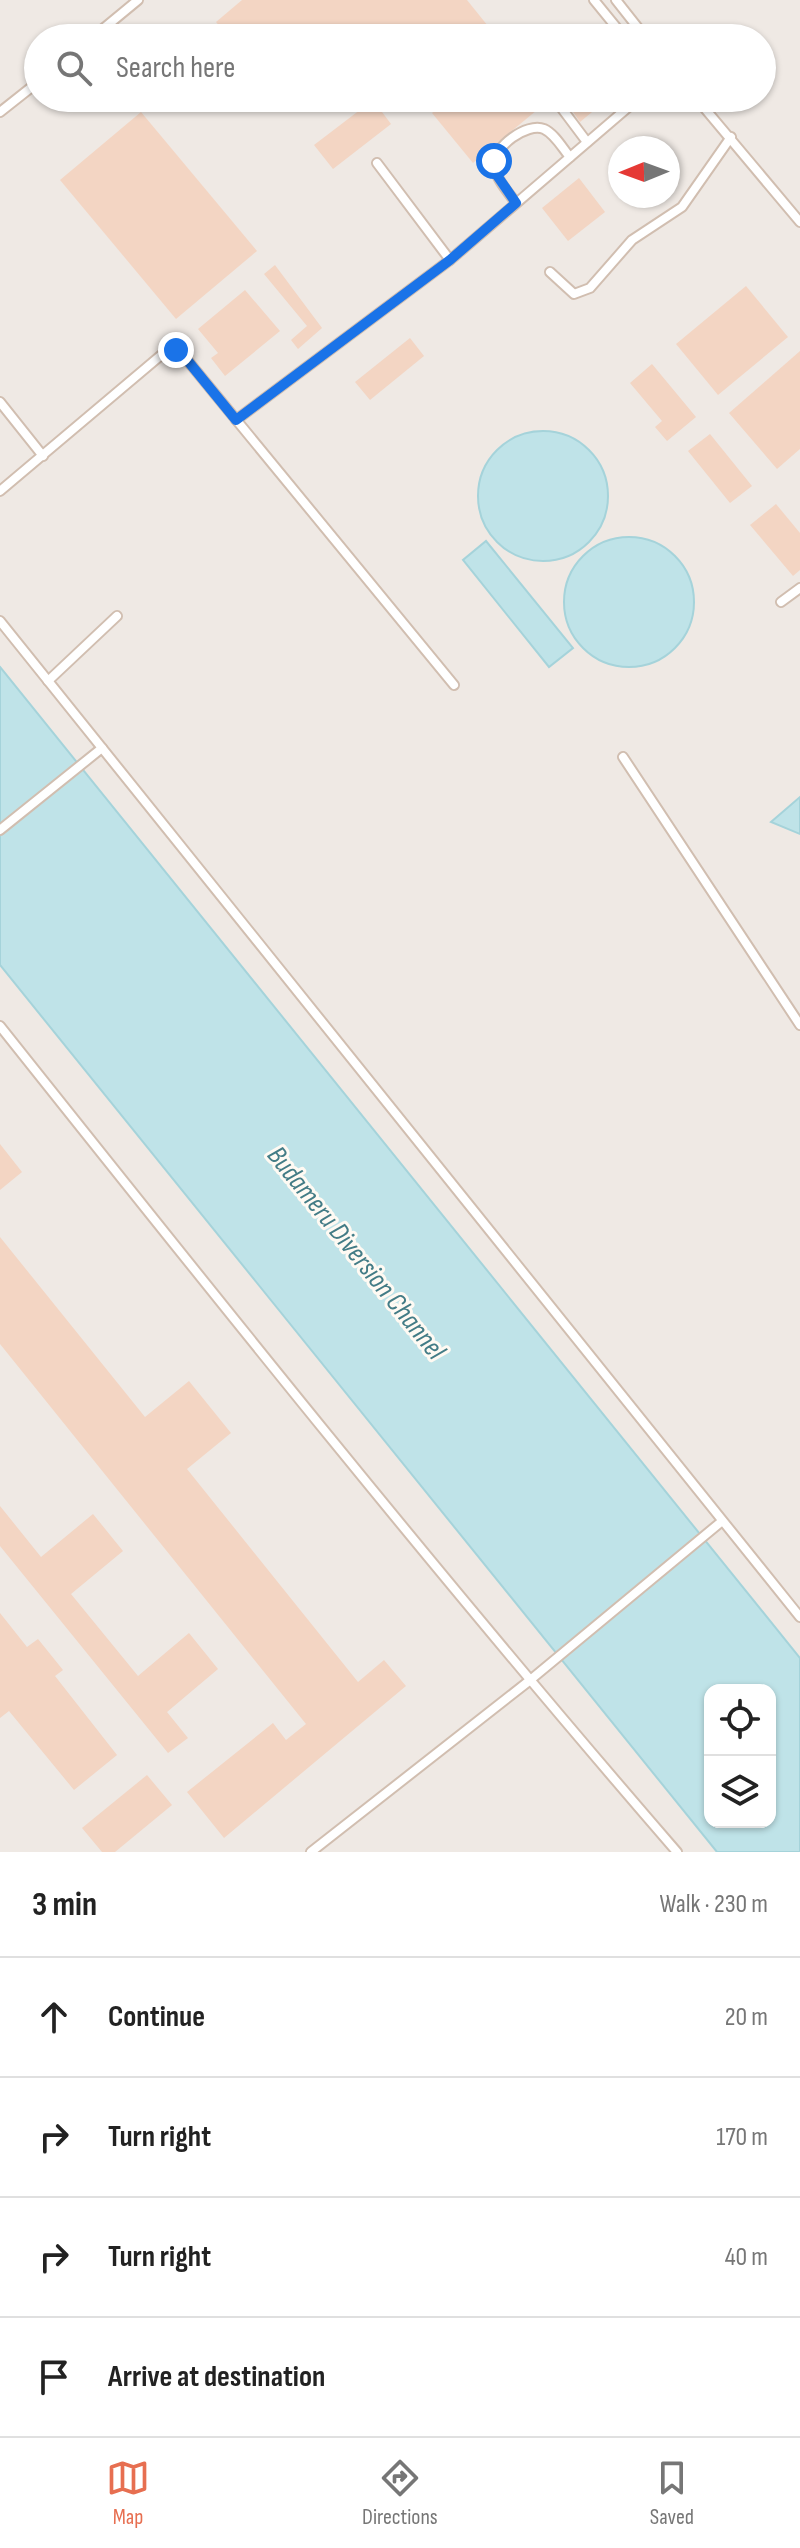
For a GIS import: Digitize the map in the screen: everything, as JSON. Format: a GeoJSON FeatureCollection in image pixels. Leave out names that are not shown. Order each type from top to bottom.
{"type":"FeatureCollection","features":[{"type":"Feature","properties":{"kind":"lane"},"geometry":{"type":"LineString","coordinates":[[109,24],[137,0]]}},
{"type":"Feature","properties":{"kind":"lane"},"geometry":{"type":"LineString","coordinates":[[594,0],[614,24]]}},
{"type":"Feature","properties":{"kind":"lane"},"geometry":{"type":"LineString","coordinates":[[616,0],[635,24]]}},
{"type":"Feature","properties":{"kind":"lane"},"geometry":{"type":"LineString","coordinates":[[0,112],[24,93]]}},
{"type":"Feature","properties":{"kind":"lane"},"geometry":{"type":"LineString","coordinates":[[564,112],[587,142]]}},
{"type":"Feature","properties":{"kind":"lane"},"geometry":{"type":"LineString","coordinates":[[236,420],[450,260],[622,112]]}},
{"type":"Feature","properties":{"kind":"lane"},"geometry":{"type":"LineString","coordinates":[[709,112],[800,222]]}},
{"type":"Feature","properties":{"kind":"lane"},"geometry":{"type":"LineString","coordinates":[[516,203],[496,174],[494,161],[500,150],[526,128],[540,128],[549,131],[570,157]]}},
{"type":"Feature","properties":{"kind":"lane"},"geometry":{"type":"LineString","coordinates":[[550,272],[574,294],[590,288],[632,240],[682,207],[731,137]]}},
{"type":"Feature","properties":{"kind":"lane"},"geometry":{"type":"LineString","coordinates":[[377,163],[450,260]]}},
{"type":"Feature","properties":{"kind":"lane"},"geometry":{"type":"LineString","coordinates":[[0,491],[166,351],[176,350],[454,685]]}},
{"type":"Feature","properties":{"kind":"lane"},"geometry":{"type":"LineString","coordinates":[[0,402],[43,456]]}},
{"type":"Feature","properties":{"kind":"lane"},"geometry":{"type":"LineString","coordinates":[[781,602],[800,588]]}},
{"type":"Feature","properties":{"kind":"lane"},"geometry":{"type":"LineString","coordinates":[[48,681],[117,616]]}},
{"type":"Feature","properties":{"kind":"lane"},"geometry":{"type":"LineString","coordinates":[[0,621],[800,1617]]}},
{"type":"Feature","properties":{"kind":"lane"},"geometry":{"type":"LineString","coordinates":[[0,830],[102,748]]}},
{"type":"Feature","properties":{"kind":"lane"},"geometry":{"type":"LineString","coordinates":[[623,757],[800,1025]]}},
{"type":"Feature","properties":{"kind":"lane"},"geometry":{"type":"LineString","coordinates":[[0,1026],[221,1304],[529,1681],[677,1852]]}},
{"type":"Feature","properties":{"kind":"lane"},"geometry":{"type":"LineString","coordinates":[[311,1852],[529,1681],[721,1522]]}},
{"type":"Feature","properties":{"kind":"shaded area"},"geometry":{"type":"Polygon","coordinates":[[[0,0],[800,0],[800,1852],[0,1852],[0,0]]]}},
{"type":"Feature","properties":{"kind":"water"},"geometry":{"type":"Polygon","coordinates":[[[543,431],[568,436],[589,450],[603,471],[608,496],[603,521],[589,542],[568,556],[543,561],[518,556],[497,542],[483,521],[478,496],[483,471],[497,450],[518,436],[543,431]]]}},
{"type":"Feature","properties":{"kind":"water"},"geometry":{"type":"Polygon","coordinates":[[[629,537],[654,542],[675,556],[689,577],[694,602],[689,627],[675,648],[654,662],[629,667],[604,662],[583,648],[569,627],[564,602],[569,577],[583,556],[604,542],[629,537]]]}},
{"type":"Feature","properties":{"kind":"water"},"geometry":{"type":"Polygon","coordinates":[[[486,541],[573,648],[549,667],[463,560],[486,541]]]}},
{"type":"Feature","properties":{"kind":"water","name":"Budameru Diversion Channel"},"geometry":{"type":"Polygon","coordinates":[[[0,667],[800,1658],[800,1852],[717,1852],[0,965],[0,667]]]}},
{"type":"Feature","properties":{"kind":"water"},"geometry":{"type":"Polygon","coordinates":[[[800,797],[800,834],[771,822],[800,797]]]}},
{"type":"Feature","properties":{"kind":"building"},"geometry":{"type":"Polygon","coordinates":[[[242,0],[467,0],[486,24],[218,24],[216,22],[242,0]]]}},
{"type":"Feature","properties":{"kind":"building"},"geometry":{"type":"Polygon","coordinates":[[[141,112],[257,251],[176,319],[60,180],[141,112]]]}},
{"type":"Feature","properties":{"kind":"building"},"geometry":{"type":"Polygon","coordinates":[[[357,112],[382,112],[391,124],[333,169],[314,145],[357,112]]]}},
{"type":"Feature","properties":{"kind":"building"},"geometry":{"type":"Polygon","coordinates":[[[433,112],[535,112],[473,163],[433,112]]]}},
{"type":"Feature","properties":{"kind":"building"},"geometry":{"type":"Polygon","coordinates":[[[573,112],[592,112],[580,122],[573,112]]]}},
{"type":"Feature","properties":{"kind":"building"},"geometry":{"type":"Polygon","coordinates":[[[579,178],[605,212],[568,241],[542,208],[579,178]]]}},
{"type":"Feature","properties":{"kind":"building"},"geometry":{"type":"Polygon","coordinates":[[[275,265],[322,328],[298,349],[291,340],[307,326],[264,274],[275,265]]]}},
{"type":"Feature","properties":{"kind":"building"},"geometry":{"type":"Polygon","coordinates":[[[746,286],[788,337],[718,395],[676,344],[746,286]]]}},
{"type":"Feature","properties":{"kind":"building"},"geometry":{"type":"Polygon","coordinates":[[[245,290],[280,331],[225,376],[211,358],[218,353],[198,329],[245,290]]]}},
{"type":"Feature","properties":{"kind":"building"},"geometry":{"type":"Polygon","coordinates":[[[410,338],[424,356],[370,400],[355,382],[410,338]]]}},
{"type":"Feature","properties":{"kind":"building"},"geometry":{"type":"Polygon","coordinates":[[[800,351],[800,449],[777,469],[729,413],[800,351]]]}},
{"type":"Feature","properties":{"kind":"building"},"geometry":{"type":"Polygon","coordinates":[[[652,364],[696,417],[667,441],[655,427],[662,421],[630,383],[652,364]]]}},
{"type":"Feature","properties":{"kind":"building"},"geometry":{"type":"Polygon","coordinates":[[[710,434],[752,486],[730,503],[688,451],[710,434]]]}},
{"type":"Feature","properties":{"kind":"building"},"geometry":{"type":"Polygon","coordinates":[[[776,504],[800,533],[800,570],[793,576],[750,525],[776,504]]]}},
{"type":"Feature","properties":{"kind":"building"},"geometry":{"type":"Polygon","coordinates":[[[0,1144],[22,1172],[0,1190],[0,1144]]]}},
{"type":"Feature","properties":{"kind":"building"},"geometry":{"type":"Polygon","coordinates":[[[0,1237],[145,1417],[189,1381],[231,1433],[187,1469],[358,1682],[384,1660],[406,1686],[224,1838],[187,1792],[273,1723],[286,1740],[306,1724],[0,1344],[0,1237]]]}},
{"type":"Feature","properties":{"kind":"building"},"geometry":{"type":"Polygon","coordinates":[[[0,1506],[41,1557],[93,1514],[123,1551],[71,1594],[138,1676],[189,1633],[218,1669],[167,1712],[188,1738],[168,1753],[0,1546],[0,1506]]]}},
{"type":"Feature","properties":{"kind":"building"},"geometry":{"type":"Polygon","coordinates":[[[0,1613],[27,1647],[38,1639],[63,1670],[55,1676],[117,1755],[74,1790],[9,1711],[0,1718],[0,1613]]]}},
{"type":"Feature","properties":{"kind":"building"},"geometry":{"type":"Polygon","coordinates":[[[147,1775],[172,1805],[115,1852],[102,1852],[82,1828],[147,1775]]]}},
{"type":"Feature","properties":{"kind":"route"},"geometry":{"type":"LineString","coordinates":[[176,350],[236,420],[450,260],[516,203],[496,174],[494,161]]}}]}
